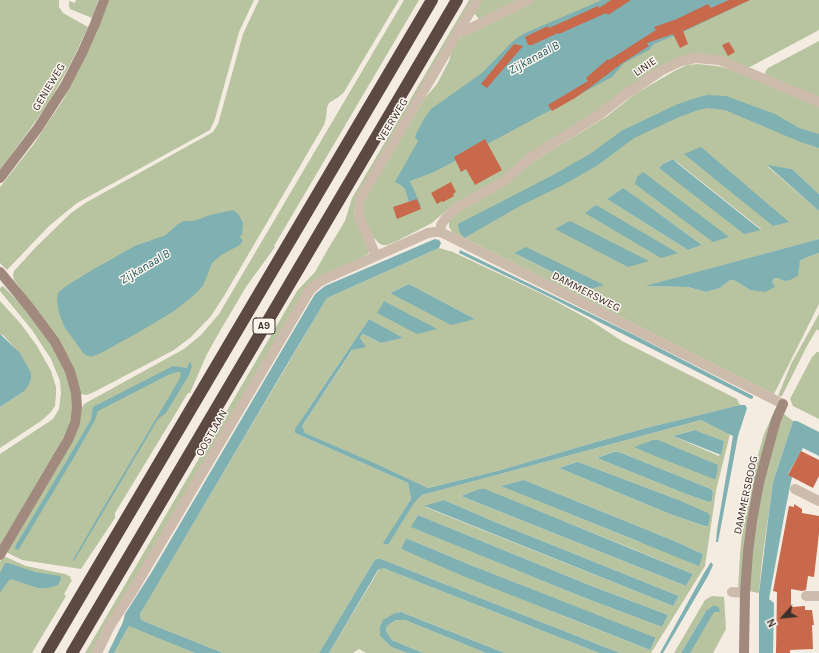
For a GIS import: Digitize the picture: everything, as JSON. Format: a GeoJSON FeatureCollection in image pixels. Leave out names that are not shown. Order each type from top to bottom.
{"type":"FeatureCollection","features":[{"type":"Feature","properties":{"kind":"highway","name":"A9"},"geometry":{"type":"LineString","coordinates":[[47,653],[432,0]]}},
{"type":"Feature","properties":{"kind":"highway","name":"A9"},"geometry":{"type":"LineString","coordinates":[[72,653],[457,0]]}},
{"type":"Feature","properties":{"kind":"street","name":"GENIEWEG"},"geometry":{"type":"LineString","coordinates":[[0,178],[38,128],[64,86],[82,53],[104,0]]}},
{"type":"Feature","properties":{"kind":"street","name":"VEERWEG"},"geometry":{"type":"LineString","coordinates":[[376,256],[360,219],[358,208],[360,199],[477,0]]}},
{"type":"Feature","properties":{"kind":"street"},"geometry":{"type":"LineString","coordinates":[[460,30],[468,30],[528,0]]}},
{"type":"Feature","properties":{"kind":"street","name":"LINIE"},"geometry":{"type":"LineString","coordinates":[[440,232],[441,225],[445,218],[455,209],[504,181],[530,158],[599,115],[622,97],[662,70],[686,59],[706,58],[724,62],[819,102]]}},
{"type":"Feature","properties":{"kind":"street"},"geometry":{"type":"LineString","coordinates":[[376,256],[428,233],[440,232]]}},
{"type":"Feature","properties":{"kind":"street","name":"DAMMERSWEG"},"geometry":{"type":"LineString","coordinates":[[440,232],[783,404]]}},
{"type":"Feature","properties":{"kind":"street","name":"OOSTLAAN"},"geometry":{"type":"LineString","coordinates":[[98,653],[110,626],[136,585],[306,296],[319,282],[376,256]]}},
{"type":"Feature","properties":{"kind":"street"},"geometry":{"type":"LineString","coordinates":[[0,272],[55,342],[70,371],[76,393],[77,407],[75,423],[68,440],[0,555]]}},
{"type":"Feature","properties":{"kind":"street","name":"DAMMERSBOOG"},"geometry":{"type":"LineString","coordinates":[[744,653],[744,593],[749,544],[759,483],[776,420],[783,404]]}},
{"type":"Feature","properties":{"kind":"street"},"geometry":{"type":"LineString","coordinates":[[795,489],[819,501]]}},
{"type":"Feature","properties":{"kind":"street"},"geometry":{"type":"LineString","coordinates":[[732,592],[744,593]]}},
{"type":"Feature","properties":{"kind":"street"},"geometry":{"type":"LineString","coordinates":[[806,596],[819,596]]}},
{"type":"Feature","properties":{"kind":"green space"},"geometry":{"type":"Polygon","coordinates":[[[0,0],[59,0],[59,7],[63,13],[88,27],[74,57],[51,99],[0,170],[0,0]]]}},
{"type":"Feature","properties":{"kind":"green space"},"geometry":{"type":"Polygon","coordinates":[[[76,0],[98,0],[92,18],[70,9],[69,1],[75,3],[76,0]]]}},
{"type":"Feature","properties":{"kind":"green space"},"geometry":{"type":"Polygon","coordinates":[[[109,0],[254,0],[239,32],[215,119],[210,130],[77,203],[49,226],[7,270],[0,263],[0,187],[33,145],[63,100],[96,34],[109,0]]]}},
{"type":"Feature","properties":{"kind":"green space"},"geometry":{"type":"Polygon","coordinates":[[[259,0],[399,0],[344,92],[329,103],[324,125],[211,316],[191,337],[174,350],[94,392],[87,395],[81,394],[22,291],[14,280],[14,271],[71,213],[87,202],[213,132],[218,124],[243,34],[259,0]]]}},
{"type":"Feature","properties":{"kind":"green space"},"geometry":{"type":"Polygon","coordinates":[[[404,0],[419,0],[274,246],[275,247],[246,287],[220,331],[207,354],[190,393],[188,393],[115,513],[115,518],[81,569],[22,560],[8,553],[7,552],[84,404],[184,349],[201,335],[219,314],[404,0]]]}},
{"type":"Feature","properties":{"kind":"green space"},"geometry":{"type":"Polygon","coordinates":[[[469,0],[474,0],[354,208],[355,217],[369,252],[368,254],[319,279],[94,653],[85,653],[297,291],[315,272],[345,221],[352,198],[469,0]]]}},
{"type":"Feature","properties":{"kind":"green space"},"geometry":{"type":"Polygon","coordinates":[[[481,0],[522,0],[479,19],[474,13],[481,0]]]}},
{"type":"Feature","properties":{"kind":"green space"},"geometry":{"type":"Polygon","coordinates":[[[533,0],[819,0],[819,30],[748,68],[690,55],[511,172],[448,209],[432,223],[397,241],[387,245],[382,245],[373,237],[363,216],[362,204],[425,98],[437,84],[449,61],[453,47],[462,36],[533,0]]]}},
{"type":"Feature","properties":{"kind":"green space"},"geometry":{"type":"Polygon","coordinates":[[[819,41],[819,99],[766,76],[765,72],[768,68],[819,41]]]}},
{"type":"Feature","properties":{"kind":"green space"},"geometry":{"type":"Polygon","coordinates":[[[698,64],[717,66],[737,71],[819,106],[819,194],[792,169],[767,166],[819,211],[819,239],[647,286],[688,287],[706,292],[720,288],[730,280],[734,280],[750,290],[772,282],[774,278],[784,281],[798,271],[800,261],[819,253],[819,304],[774,394],[452,232],[449,227],[449,220],[451,217],[531,163],[606,117],[635,94],[687,65],[698,64]],[[673,159],[663,164],[659,168],[761,230],[761,229],[673,159]],[[623,188],[607,199],[688,250],[702,245],[623,188]],[[514,253],[588,290],[603,285],[514,253]]]}},
{"type":"Feature","properties":{"kind":"green space"},"geometry":{"type":"Polygon","coordinates":[[[439,248],[453,252],[544,295],[590,320],[622,341],[737,399],[740,405],[646,428],[501,470],[428,488],[305,433],[303,430],[302,426],[363,334],[381,343],[402,338],[369,319],[303,417],[295,433],[408,483],[411,499],[384,542],[388,545],[414,502],[422,495],[701,420],[730,434],[716,491],[705,566],[651,653],[620,653],[381,559],[376,559],[374,561],[319,653],[223,653],[143,621],[140,618],[140,614],[152,593],[327,298],[439,248]],[[409,284],[390,293],[475,319],[409,284]],[[693,430],[673,436],[719,456],[724,441],[693,430]],[[614,452],[597,458],[709,502],[712,501],[713,493],[711,489],[619,452],[614,452]],[[577,462],[559,468],[670,514],[706,527],[676,499],[581,463],[577,462]],[[524,480],[502,486],[639,542],[703,554],[524,480]],[[483,489],[461,496],[686,586],[693,574],[483,489]],[[444,500],[425,507],[673,606],[679,596],[444,500]],[[418,515],[412,527],[580,596],[662,627],[668,615],[589,585],[418,515]],[[406,538],[401,549],[571,619],[650,650],[656,639],[406,538]]]}},
{"type":"Feature","properties":{"kind":"green space"},"geometry":{"type":"Polygon","coordinates":[[[3,286],[26,310],[58,352],[70,384],[73,404],[69,426],[60,445],[0,547],[0,454],[53,419],[59,409],[61,393],[60,381],[51,359],[32,330],[0,291],[0,288],[3,286]]]}},
{"type":"Feature","properties":{"kind":"green space"},"geometry":{"type":"Polygon","coordinates":[[[0,301],[21,324],[37,346],[51,371],[56,387],[56,394],[55,406],[50,413],[41,421],[0,448],[0,407],[23,392],[22,356],[4,336],[0,334],[0,301]]]}},
{"type":"Feature","properties":{"kind":"green space"},"geometry":{"type":"Polygon","coordinates":[[[819,314],[819,331],[817,329],[807,346],[782,396],[778,396],[791,364],[819,314]]]}},
{"type":"Feature","properties":{"kind":"green space"},"geometry":{"type":"Polygon","coordinates":[[[819,352],[819,419],[793,406],[790,399],[812,357],[819,352]]]}},
{"type":"Feature","properties":{"kind":"green space"},"geometry":{"type":"Polygon","coordinates":[[[776,408],[793,421],[773,482],[759,593],[738,589],[740,554],[744,513],[751,480],[764,434],[776,408]]]}},
{"type":"Feature","properties":{"kind":"green space"},"geometry":{"type":"Polygon","coordinates":[[[6,557],[26,566],[65,574],[71,577],[70,579],[72,580],[64,594],[66,596],[32,653],[0,653],[0,562],[2,558],[6,557]]]}},
{"type":"Feature","properties":{"kind":"green space"},"geometry":{"type":"Polygon","coordinates":[[[380,568],[599,653],[505,653],[401,612],[395,613],[380,636],[391,647],[407,653],[366,653],[359,649],[353,653],[329,653],[380,568]]]}},
{"type":"Feature","properties":{"kind":"green space"},"geometry":{"type":"Polygon","coordinates":[[[712,596],[724,597],[726,629],[713,653],[688,653],[706,611],[681,653],[674,653],[705,600],[712,596]]]}},
{"type":"Feature","properties":{"kind":"green space"},"geometry":{"type":"Polygon","coordinates":[[[396,620],[405,620],[486,653],[423,653],[392,640],[386,631],[387,626],[396,620]]]}},
{"type":"Feature","properties":{"kind":"green space"},"geometry":{"type":"Polygon","coordinates":[[[129,626],[132,626],[195,653],[114,653],[129,626]]]}},
{"type":"Feature","properties":{"kind":"water","name":"Zijkanaal B"},"geometry":{"type":"Polygon","coordinates":[[[602,0],[750,0],[654,44],[649,50],[624,63],[612,77],[434,172],[410,181],[421,206],[415,209],[409,202],[405,189],[395,182],[418,141],[415,137],[417,132],[431,109],[482,73],[512,42],[523,34],[602,0]]]}},
{"type":"Feature","properties":{"kind":"water"},"geometry":{"type":"Polygon","coordinates":[[[708,95],[726,96],[775,114],[799,128],[819,134],[819,148],[798,141],[725,110],[707,108],[698,110],[634,138],[598,165],[563,185],[520,206],[464,238],[459,231],[458,224],[555,174],[590,154],[623,130],[678,104],[708,95]]]}},
{"type":"Feature","properties":{"kind":"water"},"geometry":{"type":"Polygon","coordinates":[[[701,147],[789,222],[773,226],[684,154],[701,147]]]}},
{"type":"Feature","properties":{"kind":"water"},"geometry":{"type":"Polygon","coordinates":[[[673,159],[761,230],[744,234],[659,168],[663,164],[673,159]]]}},
{"type":"Feature","properties":{"kind":"water"},"geometry":{"type":"Polygon","coordinates":[[[767,165],[792,169],[819,194],[819,211],[767,165]]]}},
{"type":"Feature","properties":{"kind":"water"},"geometry":{"type":"Polygon","coordinates":[[[643,172],[729,237],[713,242],[635,184],[637,177],[643,172]]]}},
{"type":"Feature","properties":{"kind":"water"},"geometry":{"type":"Polygon","coordinates":[[[623,188],[702,245],[688,250],[607,199],[623,188]]]}},
{"type":"Feature","properties":{"kind":"water"},"geometry":{"type":"Polygon","coordinates":[[[596,205],[678,253],[661,258],[585,213],[596,205]]]}},
{"type":"Feature","properties":{"kind":"water","name":"Zijkanaal B"},"geometry":{"type":"Polygon","coordinates":[[[233,210],[239,215],[243,223],[242,235],[240,236],[242,240],[243,239],[242,242],[240,245],[221,255],[212,263],[203,286],[194,295],[174,311],[101,353],[91,357],[84,354],[65,328],[59,313],[57,300],[58,293],[66,286],[135,246],[166,235],[178,224],[184,221],[194,221],[210,215],[233,210]]]}},
{"type":"Feature","properties":{"kind":"water"},"geometry":{"type":"Polygon","coordinates":[[[570,221],[649,261],[628,267],[555,229],[570,221]]]}},
{"type":"Feature","properties":{"kind":"water"},"geometry":{"type":"Polygon","coordinates":[[[435,239],[439,240],[441,243],[439,248],[327,298],[140,614],[140,618],[143,621],[223,653],[195,653],[129,626],[114,653],[108,653],[123,622],[125,614],[153,570],[315,294],[325,286],[435,239]]]}},
{"type":"Feature","properties":{"kind":"water"},"geometry":{"type":"Polygon","coordinates":[[[819,239],[819,253],[800,261],[798,276],[784,281],[774,278],[772,282],[775,287],[765,292],[750,290],[734,280],[730,280],[720,288],[706,292],[688,287],[645,286],[819,239]]]}},
{"type":"Feature","properties":{"kind":"water"},"geometry":{"type":"Polygon","coordinates":[[[526,247],[604,285],[588,290],[514,253],[526,247]]]}},
{"type":"Feature","properties":{"kind":"water"},"geometry":{"type":"Polygon","coordinates":[[[460,250],[636,336],[753,396],[753,398],[751,399],[552,298],[459,253],[460,250]]]}},
{"type":"Feature","properties":{"kind":"water"},"geometry":{"type":"Polygon","coordinates":[[[409,284],[475,319],[451,325],[390,293],[409,284]]]}},
{"type":"Feature","properties":{"kind":"water"},"geometry":{"type":"Polygon","coordinates":[[[384,301],[437,329],[417,334],[377,313],[384,301]]]}},
{"type":"Feature","properties":{"kind":"water"},"geometry":{"type":"Polygon","coordinates":[[[369,319],[403,338],[381,343],[363,334],[360,338],[366,347],[352,350],[302,426],[305,433],[428,488],[501,470],[646,428],[745,405],[747,408],[738,436],[718,542],[716,542],[717,530],[733,436],[701,420],[422,495],[414,503],[388,545],[383,543],[411,499],[408,483],[295,433],[295,429],[369,319]]]}},
{"type":"Feature","properties":{"kind":"water"},"geometry":{"type":"Polygon","coordinates":[[[0,334],[20,353],[31,373],[31,379],[23,392],[0,407],[0,334]]]}},
{"type":"Feature","properties":{"kind":"water"},"geometry":{"type":"Polygon","coordinates":[[[190,361],[192,366],[189,375],[166,413],[158,419],[74,561],[73,560],[99,515],[179,380],[181,374],[180,372],[168,375],[98,411],[95,420],[73,459],[19,549],[16,550],[16,545],[91,420],[93,407],[173,366],[187,368],[190,361]]]}},
{"type":"Feature","properties":{"kind":"water"},"geometry":{"type":"Polygon","coordinates":[[[793,421],[797,421],[819,432],[819,456],[803,448],[788,474],[792,477],[769,599],[774,603],[773,653],[759,653],[759,593],[773,482],[793,421]]]}},
{"type":"Feature","properties":{"kind":"water"},"geometry":{"type":"Polygon","coordinates":[[[694,430],[724,441],[721,455],[673,436],[694,430]]]}},
{"type":"Feature","properties":{"kind":"water"},"geometry":{"type":"Polygon","coordinates":[[[653,440],[658,440],[718,465],[716,478],[714,479],[634,447],[653,440]]]}},
{"type":"Feature","properties":{"kind":"water"},"geometry":{"type":"Polygon","coordinates":[[[614,452],[619,452],[711,489],[713,493],[712,501],[709,502],[686,494],[597,458],[614,452]]]}},
{"type":"Feature","properties":{"kind":"water"},"geometry":{"type":"Polygon","coordinates":[[[577,462],[676,499],[708,513],[710,516],[708,526],[704,526],[670,514],[559,468],[577,462]]]}},
{"type":"Feature","properties":{"kind":"water"},"geometry":{"type":"Polygon","coordinates":[[[524,480],[703,554],[699,566],[501,486],[524,480]]]}},
{"type":"Feature","properties":{"kind":"water"},"geometry":{"type":"Polygon","coordinates":[[[480,489],[485,489],[693,574],[686,586],[461,496],[480,489]]]}},
{"type":"Feature","properties":{"kind":"water"},"geometry":{"type":"Polygon","coordinates":[[[444,500],[679,596],[673,606],[424,506],[444,500]]]}},
{"type":"Feature","properties":{"kind":"water"},"geometry":{"type":"Polygon","coordinates":[[[418,515],[589,585],[668,615],[662,627],[580,596],[411,527],[418,515]]]}},
{"type":"Feature","properties":{"kind":"water"},"geometry":{"type":"Polygon","coordinates":[[[406,538],[656,638],[650,650],[463,576],[401,549],[406,538]]]}},
{"type":"Feature","properties":{"kind":"water"},"geometry":{"type":"Polygon","coordinates":[[[376,559],[381,559],[620,653],[599,653],[383,568],[378,570],[329,653],[319,653],[376,559]]]}},
{"type":"Feature","properties":{"kind":"water"},"geometry":{"type":"Polygon","coordinates":[[[711,562],[713,565],[708,576],[663,653],[660,653],[704,573],[711,562]]]}},
{"type":"Feature","properties":{"kind":"water"},"geometry":{"type":"Polygon","coordinates":[[[5,563],[35,572],[60,576],[61,578],[58,585],[48,588],[38,588],[11,579],[0,593],[0,573],[5,563]]]}},
{"type":"Feature","properties":{"kind":"water"},"geometry":{"type":"Polygon","coordinates":[[[713,606],[719,608],[720,612],[714,612],[690,653],[681,653],[706,611],[713,606]]]}},
{"type":"Feature","properties":{"kind":"water"},"geometry":{"type":"Polygon","coordinates":[[[401,612],[505,653],[486,653],[405,620],[396,620],[387,626],[386,631],[392,640],[423,653],[407,653],[391,647],[380,636],[380,627],[383,620],[395,613],[401,612]]]}},
{"type":"Feature","properties":{"kind":"building"},"geometry":{"type":"Polygon","coordinates":[[[611,0],[631,0],[608,15],[606,13],[559,34],[558,33],[532,45],[528,45],[525,37],[598,6],[599,8],[611,0]]]}},
{"type":"Feature","properties":{"kind":"building"},"geometry":{"type":"Polygon","coordinates":[[[729,0],[750,0],[683,31],[688,44],[680,48],[673,34],[647,43],[649,46],[621,64],[592,86],[552,111],[548,105],[588,81],[586,78],[608,59],[609,60],[656,30],[654,27],[677,19],[708,4],[711,8],[729,0]]]}},
{"type":"Feature","properties":{"kind":"building"},"geometry":{"type":"Polygon","coordinates":[[[729,42],[735,52],[728,56],[722,45],[729,42]]]}},
{"type":"Feature","properties":{"kind":"building"},"geometry":{"type":"Polygon","coordinates":[[[514,44],[523,46],[487,88],[481,84],[514,44]]]}},
{"type":"Feature","properties":{"kind":"building"},"geometry":{"type":"Polygon","coordinates":[[[485,139],[502,170],[475,185],[466,169],[461,172],[454,157],[485,139]]]}},
{"type":"Feature","properties":{"kind":"building"},"geometry":{"type":"Polygon","coordinates":[[[451,182],[456,192],[453,194],[454,196],[437,204],[431,193],[451,182]]]}},
{"type":"Feature","properties":{"kind":"building"},"geometry":{"type":"Polygon","coordinates":[[[417,199],[421,209],[397,219],[393,207],[417,199]]]}},
{"type":"Feature","properties":{"kind":"building"},"geometry":{"type":"Polygon","coordinates":[[[801,451],[819,460],[819,476],[813,488],[788,475],[801,451]]]}},
{"type":"Feature","properties":{"kind":"building"},"geometry":{"type":"Polygon","coordinates":[[[794,504],[802,509],[802,513],[819,516],[819,533],[814,577],[808,576],[806,590],[802,591],[791,589],[791,607],[805,606],[805,610],[812,610],[814,625],[812,625],[813,649],[790,650],[790,653],[776,653],[777,592],[773,591],[789,506],[794,507],[794,504]]]}}]}
